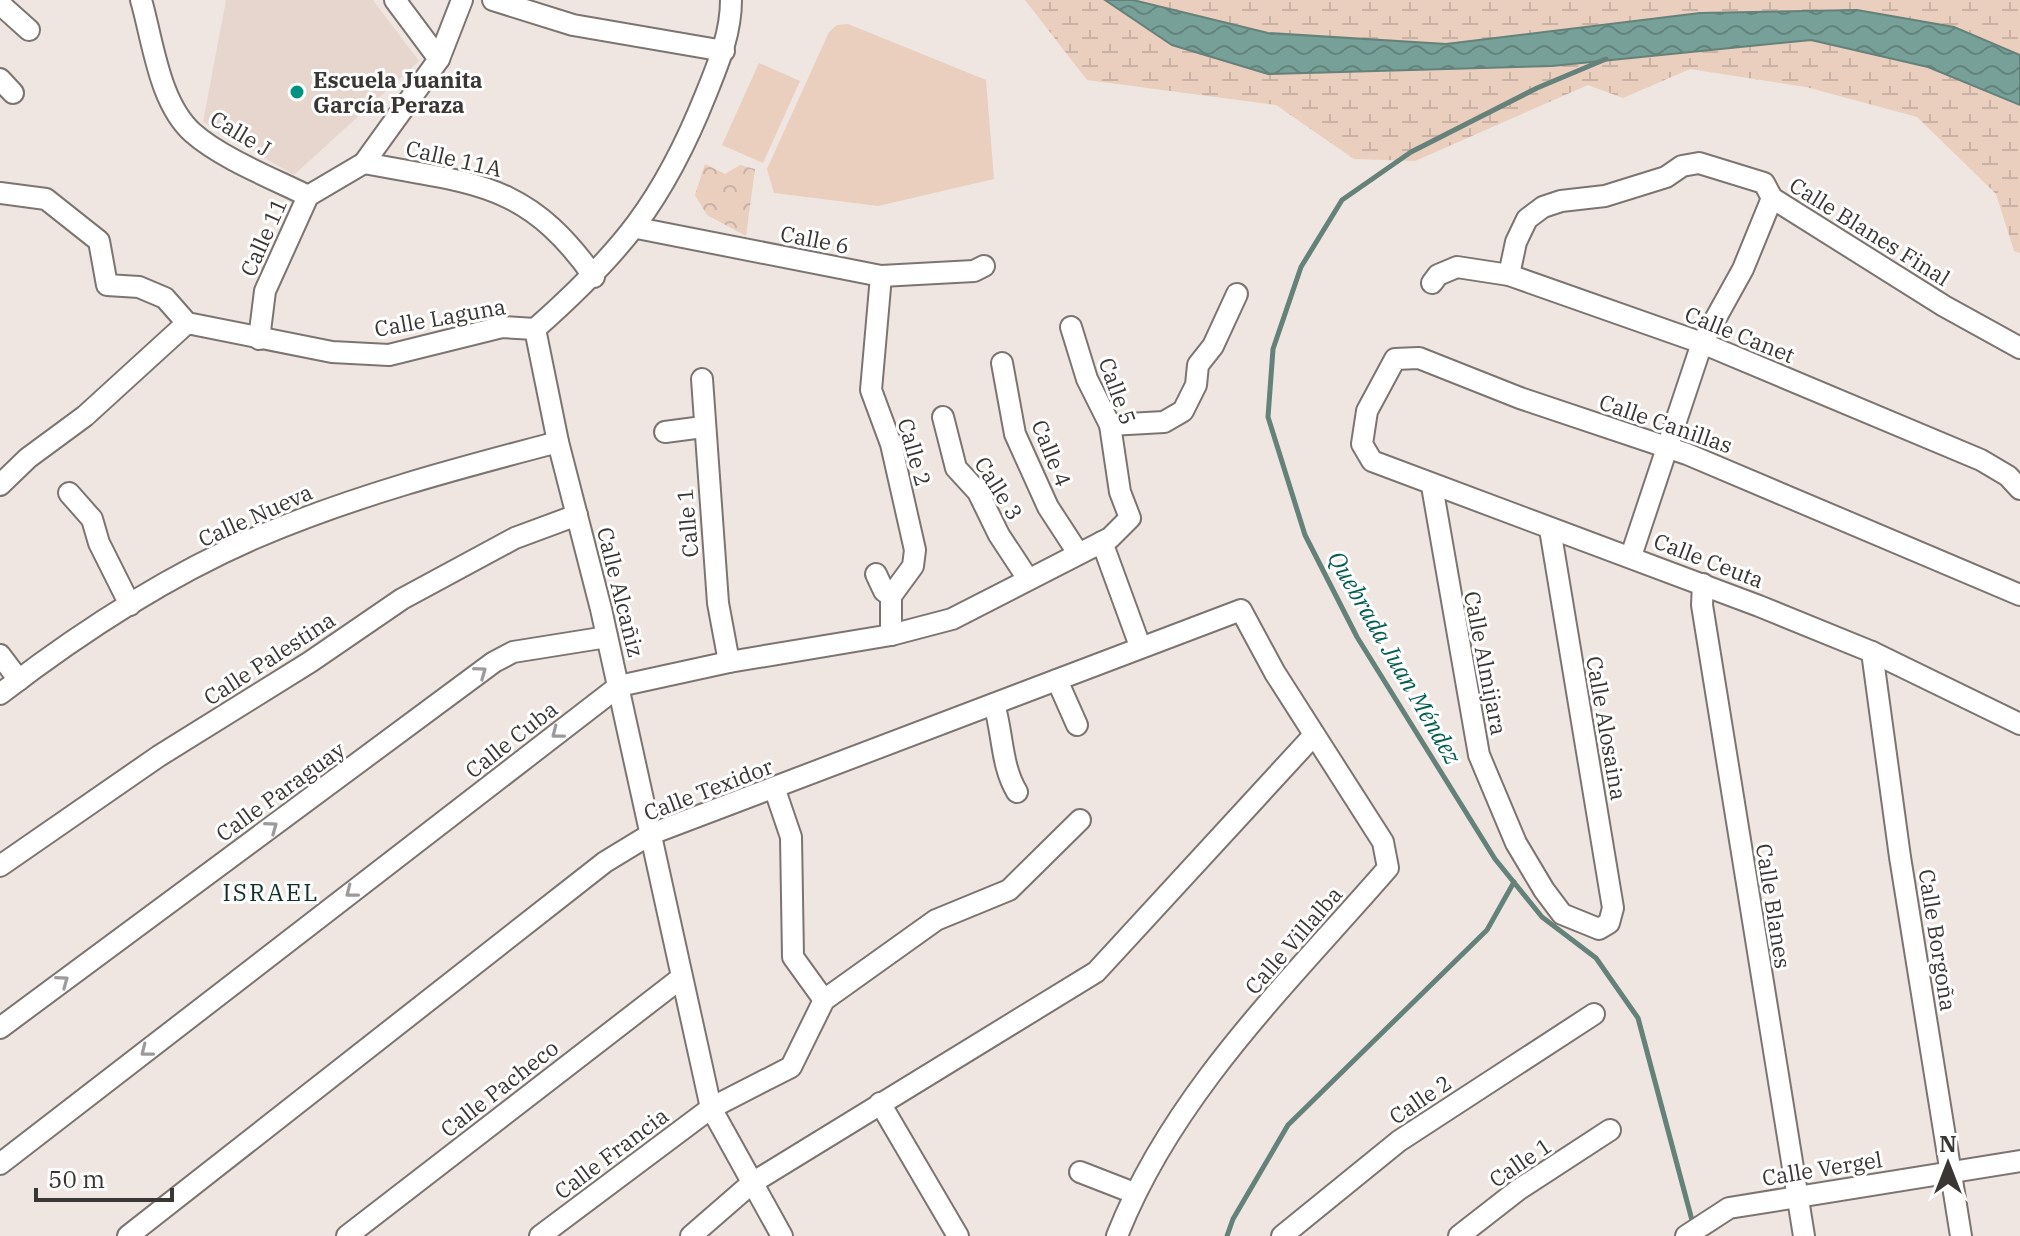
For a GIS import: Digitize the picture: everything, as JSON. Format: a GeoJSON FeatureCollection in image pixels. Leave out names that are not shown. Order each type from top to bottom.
{"type":"FeatureCollection","features":[{"type":"Feature","properties":{"kind":"street","name":"Calle J"},"geometry":{"type":"LineString","coordinates":[[141,0],[169,99],[192,132],[262,175],[308,196]]}},
{"type":"Feature","properties":{"kind":"street"},"geometry":{"type":"LineString","coordinates":[[395,0],[439,59]]}},
{"type":"Feature","properties":{"kind":"street","name":"Calle 11"},"geometry":{"type":"LineString","coordinates":[[259,339],[265,291],[308,196],[364,163],[439,59],[462,0]]}},
{"type":"Feature","properties":{"kind":"street"},"geometry":{"type":"LineString","coordinates":[[493,0],[573,25],[724,51]]}},
{"type":"Feature","properties":{"kind":"street"},"geometry":{"type":"LineString","coordinates":[[535,329],[594,277],[637,228],[677,163],[724,51],[731,0]]}},
{"type":"Feature","properties":{"kind":"street"},"geometry":{"type":"LineString","coordinates":[[0,4],[29,30]]}},
{"type":"Feature","properties":{"kind":"street","name":"Calle 11A"},"geometry":{"type":"LineString","coordinates":[[364,163],[492,188],[531,209],[569,241],[594,277]]}},
{"type":"Feature","properties":{"kind":"street","name":"Calle Blanes Final"},"geometry":{"type":"LineString","coordinates":[[1509,275],[1516,242],[1527,219],[1543,207],[1561,201],[1605,196],[1666,177],[1682,166],[1699,163],[1764,183],[1772,198],[1944,306],[2020,348]]}},
{"type":"Feature","properties":{"kind":"street"},"geometry":{"type":"LineString","coordinates":[[0,193],[46,199],[99,241],[107,285],[139,287],[165,298],[187,323],[259,339]]}},
{"type":"Feature","properties":{"kind":"street"},"geometry":{"type":"LineString","coordinates":[[1631,556],[1702,343],[1743,269],[1772,198]]}},
{"type":"Feature","properties":{"kind":"street","name":"Calle 6"},"geometry":{"type":"LineString","coordinates":[[637,228],[881,276],[974,271],[984,266]]}},
{"type":"Feature","properties":{"kind":"street","name":"Calle Canet"},"geometry":{"type":"LineString","coordinates":[[1432,283],[1438,275],[1457,267],[1509,275],[1702,343],[1981,460],[2008,476],[2020,489]]}},
{"type":"Feature","properties":{"kind":"street","name":"Calle 2"},"geometry":{"type":"LineString","coordinates":[[881,276],[871,390],[891,444],[915,550],[913,566],[891,596]]}},
{"type":"Feature","properties":{"kind":"street"},"geometry":{"type":"LineString","coordinates":[[1110,425],[1164,422],[1183,411],[1196,385],[1198,365],[1213,346],[1237,294]]}},
{"type":"Feature","properties":{"kind":"street"},"geometry":{"type":"LineString","coordinates":[[0,485],[28,458],[85,416],[187,323]]}},
{"type":"Feature","properties":{"kind":"street","name":"Calle Laguna"},"geometry":{"type":"LineString","coordinates":[[259,339],[332,352],[389,355],[502,327],[535,329]]}},
{"type":"Feature","properties":{"kind":"street","name":"Calle 5"},"geometry":{"type":"LineString","coordinates":[[1071,327],[1087,379],[1110,425],[1120,492],[1130,518]]}},
{"type":"Feature","properties":{"kind":"street","name":"Calle Alcañiz"},"geometry":{"type":"LineString","coordinates":[[535,329],[558,442],[619,686],[711,1108],[782,1236]]}},
{"type":"Feature","properties":{"kind":"street","name":"Calle Canillas"},"geometry":{"type":"LineString","coordinates":[[1372,461],[1362,444],[1367,411],[1395,359],[1419,358],[1520,398],[1744,476],[2020,595]]}},
{"type":"Feature","properties":{"kind":"street","name":"Calle 4"},"geometry":{"type":"LineString","coordinates":[[1002,363],[1015,434],[1048,507],[1078,553]]}},
{"type":"Feature","properties":{"kind":"street","name":"Calle 1"},"geometry":{"type":"LineString","coordinates":[[702,379],[703,427],[718,603],[729,662]]}},
{"type":"Feature","properties":{"kind":"street","name":"Calle 3"},"geometry":{"type":"LineString","coordinates":[[943,417],[956,468],[978,492],[1028,579]]}},
{"type":"Feature","properties":{"kind":"street"},"geometry":{"type":"LineString","coordinates":[[665,432],[703,427]]}},
{"type":"Feature","properties":{"kind":"street","name":"Calle Nueva"},"geometry":{"type":"LineString","coordinates":[[0,694],[130,605],[217,556],[310,515],[405,483],[558,442]]}},
{"type":"Feature","properties":{"kind":"street","name":"Calle Ceuta"},"geometry":{"type":"LineString","coordinates":[[1372,461],[1432,486],[1631,556],[1872,652],[2020,724]]}},
{"type":"Feature","properties":{"kind":"street","name":"Calle Almijara"},"geometry":{"type":"LineString","coordinates":[[1432,486],[1479,755],[1516,843],[1562,914],[1599,929]]}},
{"type":"Feature","properties":{"kind":"street"},"geometry":{"type":"LineString","coordinates":[[69,493],[92,519],[99,543],[130,605]]}},
{"type":"Feature","properties":{"kind":"street","name":"Calle Palestina"},"geometry":{"type":"LineString","coordinates":[[0,866],[159,756],[310,662],[402,599],[515,538],[577,515]]}},
{"type":"Feature","properties":{"kind":"street","name":"Calle Cuba"},"geometry":{"type":"LineString","coordinates":[[0,1164],[619,686],[729,662],[891,635],[952,619],[1102,542],[1130,518]]}},
{"type":"Feature","properties":{"kind":"street","name":"Calle Alosaina"},"geometry":{"type":"LineString","coordinates":[[1550,529],[1613,908],[1609,923],[1599,929]]}},
{"type":"Feature","properties":{"kind":"street"},"geometry":{"type":"LineString","coordinates":[[1102,542],[1140,646]]}},
{"type":"Feature","properties":{"kind":"street"},"geometry":{"type":"LineString","coordinates":[[876,574],[884,591],[891,596],[891,635]]}},
{"type":"Feature","properties":{"kind":"street","name":"Calle Blanes"},"geometry":{"type":"LineString","coordinates":[[1703,584],[1702,605],[1804,1236]]}},
{"type":"Feature","properties":{"kind":"street","name":"Calle Texidor"},"geometry":{"type":"LineString","coordinates":[[128,1236],[605,862],[651,834],[775,790],[1140,646],[1241,610],[1275,673]]}},
{"type":"Feature","properties":{"kind":"street","name":"Calle Paraguay"},"geometry":{"type":"LineString","coordinates":[[0,1028],[494,662],[513,652],[607,637]]}},
{"type":"Feature","properties":{"kind":"street","name":"Calle Borgoña"},"geometry":{"type":"LineString","coordinates":[[1872,652],[1900,857],[1961,1236]]}},
{"type":"Feature","properties":{"kind":"street"},"geometry":{"type":"LineString","coordinates":[[0,655],[19,680]]}},
{"type":"Feature","properties":{"kind":"street","name":"Calle Villalba"},"geometry":{"type":"LineString","coordinates":[[1117,1236],[1134,1193],[1205,1079],[1388,868],[1383,842],[1275,673]]}},
{"type":"Feature","properties":{"kind":"street"},"geometry":{"type":"LineString","coordinates":[[1057,680],[1077,725]]}},
{"type":"Feature","properties":{"kind":"street"},"geometry":{"type":"LineString","coordinates":[[994,704],[1002,729],[1007,776],[1017,792]]}},
{"type":"Feature","properties":{"kind":"street"},"geometry":{"type":"LineString","coordinates":[[691,1236],[752,1183],[1096,972],[1314,735]]}},
{"type":"Feature","properties":{"kind":"street"},"geometry":{"type":"LineString","coordinates":[[775,790],[791,837],[793,957],[824,1000],[936,920],[1009,890],[1080,820]]}},
{"type":"Feature","properties":{"kind":"street","name":"Calle Pacheco"},"geometry":{"type":"LineString","coordinates":[[347,1236],[681,978]]}},
{"type":"Feature","properties":{"kind":"street","name":"Calle Francia"},"geometry":{"type":"LineString","coordinates":[[540,1236],[711,1108],[791,1067],[824,1000]]}},
{"type":"Feature","properties":{"kind":"street","name":"Calle 2"},"geometry":{"type":"LineString","coordinates":[[1282,1236],[1399,1141],[1594,1014]]}},
{"type":"Feature","properties":{"kind":"street"},"geometry":{"type":"LineString","coordinates":[[880,1103],[958,1236]]}},
{"type":"Feature","properties":{"kind":"street","name":"Calle 1"},"geometry":{"type":"LineString","coordinates":[[1459,1236],[1518,1190],[1610,1130]]}},
{"type":"Feature","properties":{"kind":"street","name":"Calle Vergel"},"geometry":{"type":"LineString","coordinates":[[1686,1236],[1729,1208],[2020,1161]]}},
{"type":"Feature","properties":{"kind":"street"},"geometry":{"type":"LineString","coordinates":[[1080,1172],[1134,1193]]}},
{"type":"Feature","properties":{"kind":"shaded area","name":"Escuela Juanita García Peraza"},"geometry":{"type":"Polygon","coordinates":[[[226,0],[373,0],[419,61],[294,175],[203,122],[226,0]]]}},
{"type":"Feature","properties":{"kind":"green space"},"geometry":{"type":"Polygon","coordinates":[[[1025,0],[2020,0],[2020,253],[2014,251],[1996,194],[1917,117],[1806,87],[1690,69],[1623,98],[1588,85],[1415,161],[1354,159],[1276,105],[1087,80],[1025,0]]]}},
{"type":"Feature","properties":{"kind":"green space"},"geometry":{"type":"Polygon","coordinates":[[[848,24],[986,80],[994,179],[878,206],[774,193],[767,169],[829,32],[837,25],[848,24]]]}},
{"type":"Feature","properties":{"kind":"green space"},"geometry":{"type":"Polygon","coordinates":[[[759,63],[800,81],[763,163],[722,145],[759,63]]]}},
{"type":"Feature","properties":{"kind":"green space"},"geometry":{"type":"Polygon","coordinates":[[[705,164],[725,174],[740,165],[755,169],[746,236],[707,215],[695,195],[705,164]]]}},
{"type":"Feature","properties":{"kind":"water"},"geometry":{"type":"Polygon","coordinates":[[[1105,0],[1133,0],[1268,33],[1446,44],[1700,13],[1857,10],[1954,27],[2020,55],[2020,105],[1928,67],[1811,40],[1552,66],[1268,74],[1172,45],[1105,0]]]}},
{"type":"Feature","properties":{"kind":"waterway","name":"Quebrada Juan Méndez"},"geometry":{"type":"LineString","coordinates":[[1606,59],[1537,88],[1411,152],[1342,200],[1301,267],[1273,349],[1268,417],[1305,535],[1357,637],[1495,859],[1542,917],[1596,958],[1638,1018],[1693,1224]]}},
{"type":"Feature","properties":{"kind":"waterway"},"geometry":{"type":"LineString","coordinates":[[1227,1236],[1233,1219],[1288,1125],[1487,930],[1514,882]]}},
{"type":"Feature","properties":{"kind":"place","name":"Escuela Juanita García Peraza"},"geometry":{"type":"Point","coordinates":[297,92]}},
{"type":"Feature","properties":{"kind":"district","name":"ISRAEL"},"geometry":{"type":"Point","coordinates":[271,892]}}]}
